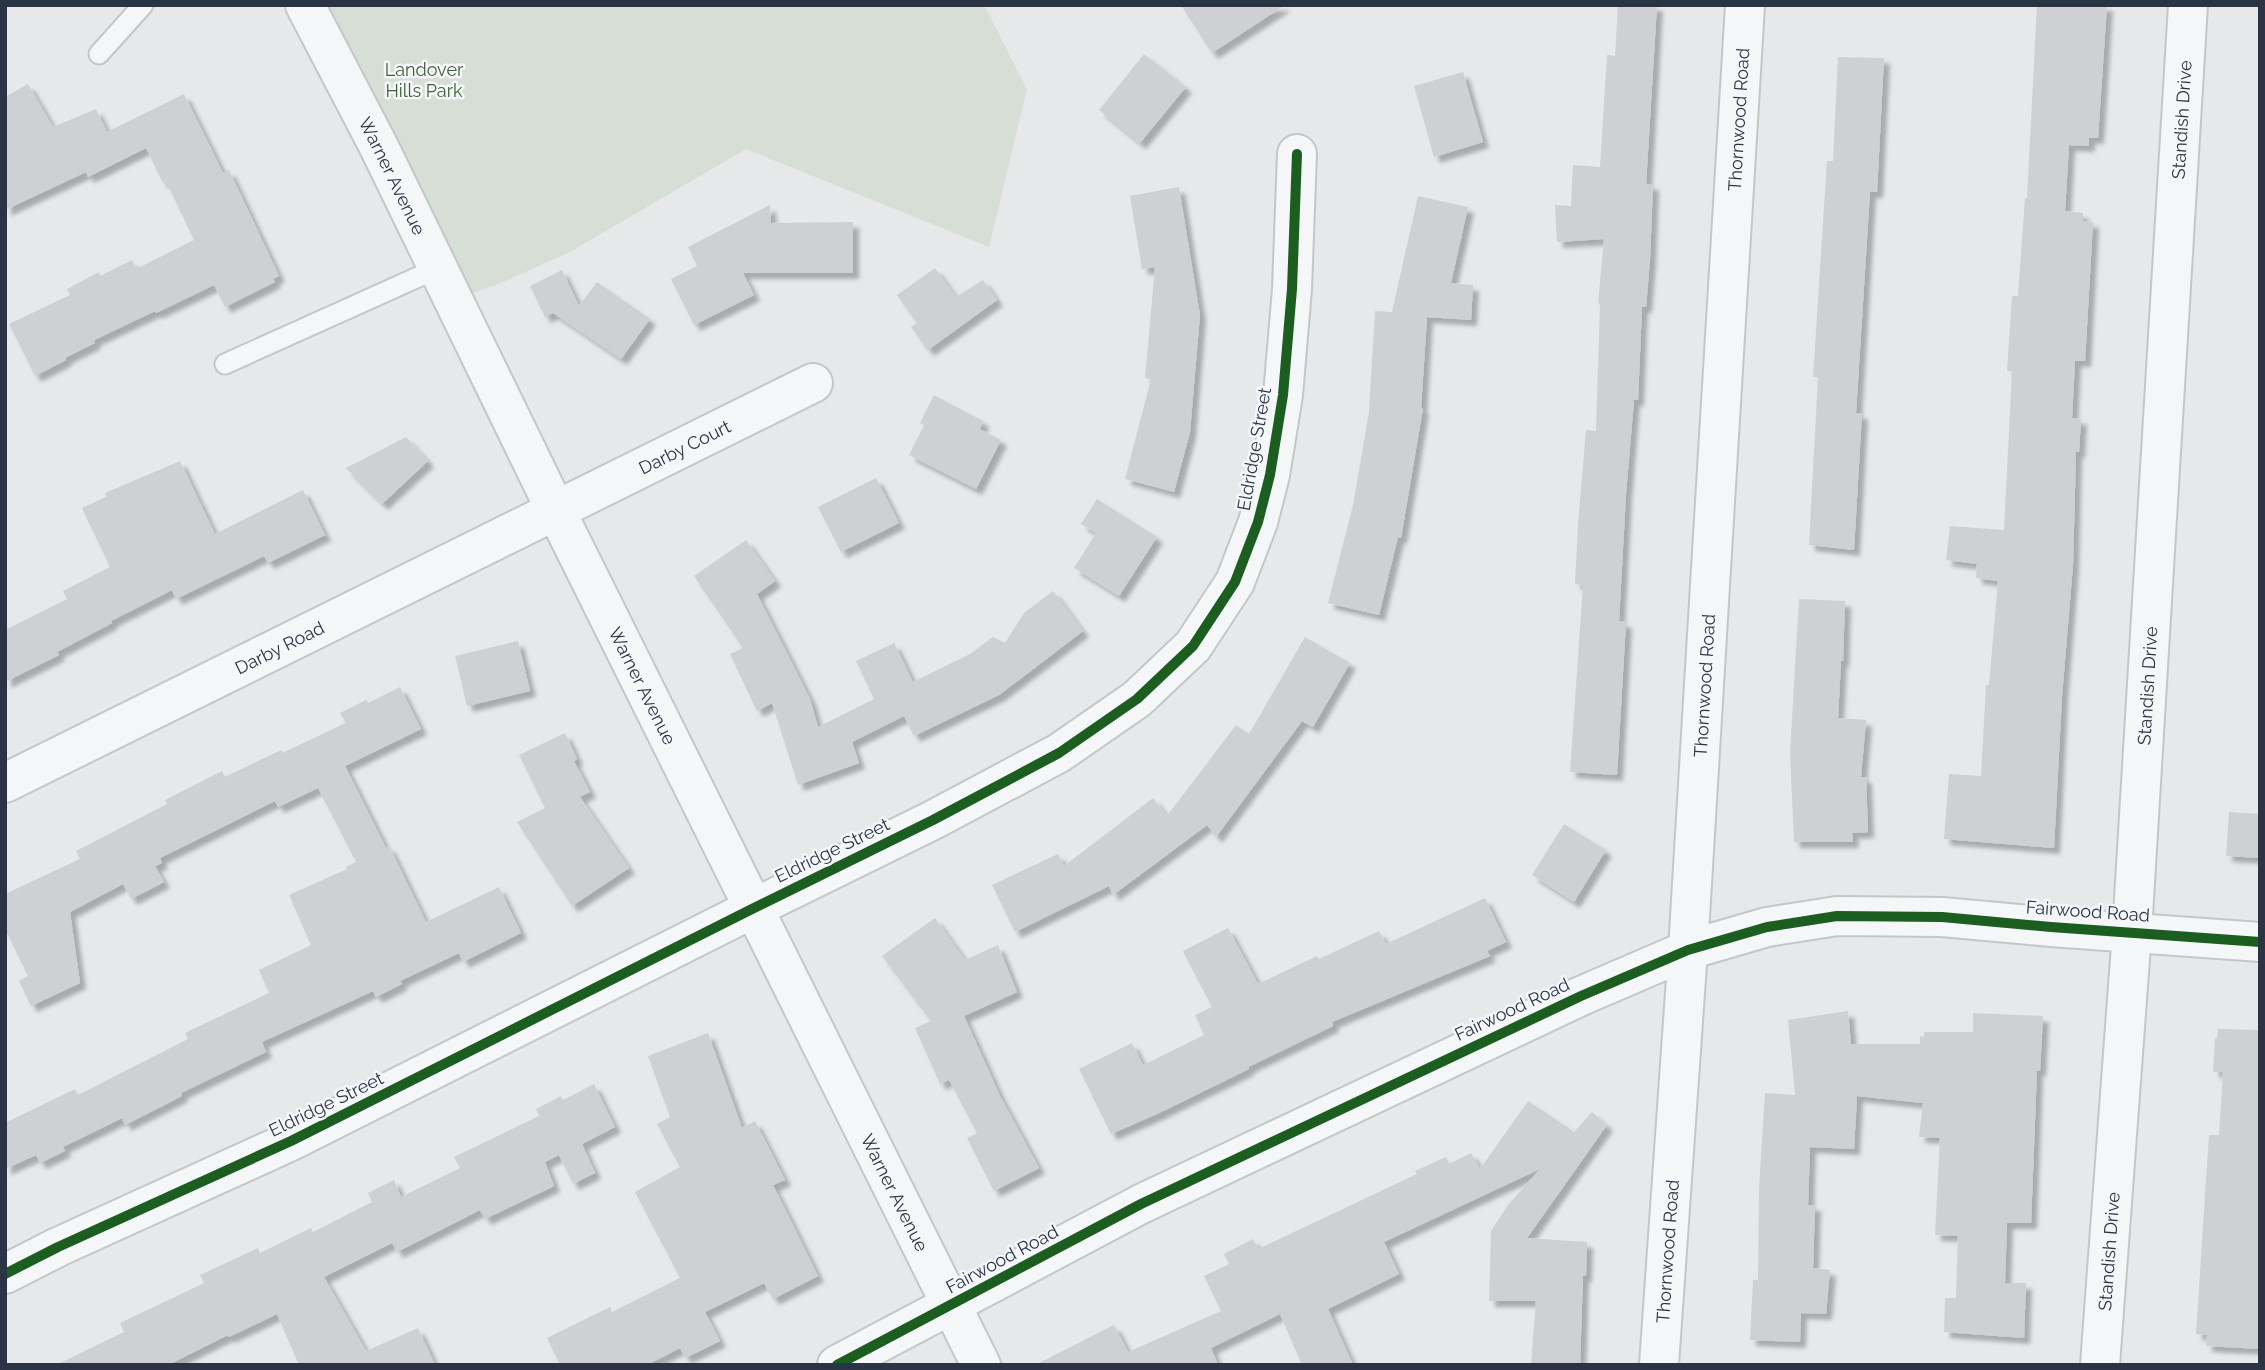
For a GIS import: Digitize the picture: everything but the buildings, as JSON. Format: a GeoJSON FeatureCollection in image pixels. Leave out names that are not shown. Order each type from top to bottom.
{"type":"FeatureCollection","features":[{"type":"Feature","properties":{"kind":"street","name":"Warner Avenue"},"geometry":{"type":"LineString","coordinates":[[304,5],[379,147],[436,269],[752,909],[981,1365]]}},
{"type":"Feature","properties":{"kind":"street","name":"Thornwood Road"},"geometry":{"type":"LineString","coordinates":[[1659,1365],[1688,950],[1745,5]]}},
{"type":"Feature","properties":{"kind":"street","name":"Standish Drive"},"geometry":{"type":"LineString","coordinates":[[2100,1365],[2132,932],[2188,5]]}},
{"type":"Feature","properties":{"kind":"street","name":"Eldridge Street"},"geometry":{"type":"LineString","coordinates":[[5,1274],[58,1247],[304,1135],[933,820],[1059,753],[1137,699],[1193,646],[1235,582],[1258,522],[1270,475],[1283,395],[1292,289],[1297,154]]}},
{"type":"Feature","properties":{"kind":"street","name":"Darby Court"},"geometry":{"type":"LineString","coordinates":[[556,512],[813,383]]}},
{"type":"Feature","properties":{"kind":"street","name":"Darby Road"},"geometry":{"type":"LineString","coordinates":[[5,783],[556,512]]}},
{"type":"Feature","properties":{"kind":"street","name":"Fairwood Road"},"geometry":{"type":"LineString","coordinates":[[838,1365],[1141,1204],[1581,996],[1688,950],[1767,927],[1837,916],[1942,917],[2260,942]]}},
{"type":"Feature","properties":{"kind":"lane"},"geometry":{"type":"LineString","coordinates":[[99,54],[144,5]]}},
{"type":"Feature","properties":{"kind":"lane"},"geometry":{"type":"LineString","coordinates":[[225,364],[436,269]]}},
{"type":"Feature","properties":{"kind":"green space","name":"Landover Hills Park"},"geometry":{"type":"Polygon","coordinates":[[[303,5],[984,5],[1027,89],[989,247],[746,149],[570,252],[496,285],[452,299],[303,5]]]}},
{"type":"Feature","properties":{"kind":"cycle path"},"geometry":{"type":"LineString","coordinates":[[5,1274],[58,1247],[291,1141],[933,820],[1059,753],[1137,699],[1193,646],[1235,582],[1258,522],[1270,475],[1283,395],[1292,289],[1297,154]]}},
{"type":"Feature","properties":{"kind":"cycle path"},"geometry":{"type":"LineString","coordinates":[[837,1365],[1141,1204],[1581,996],[1688,950],[1767,927],[1837,916],[1942,917],[2260,942]]}}]}
